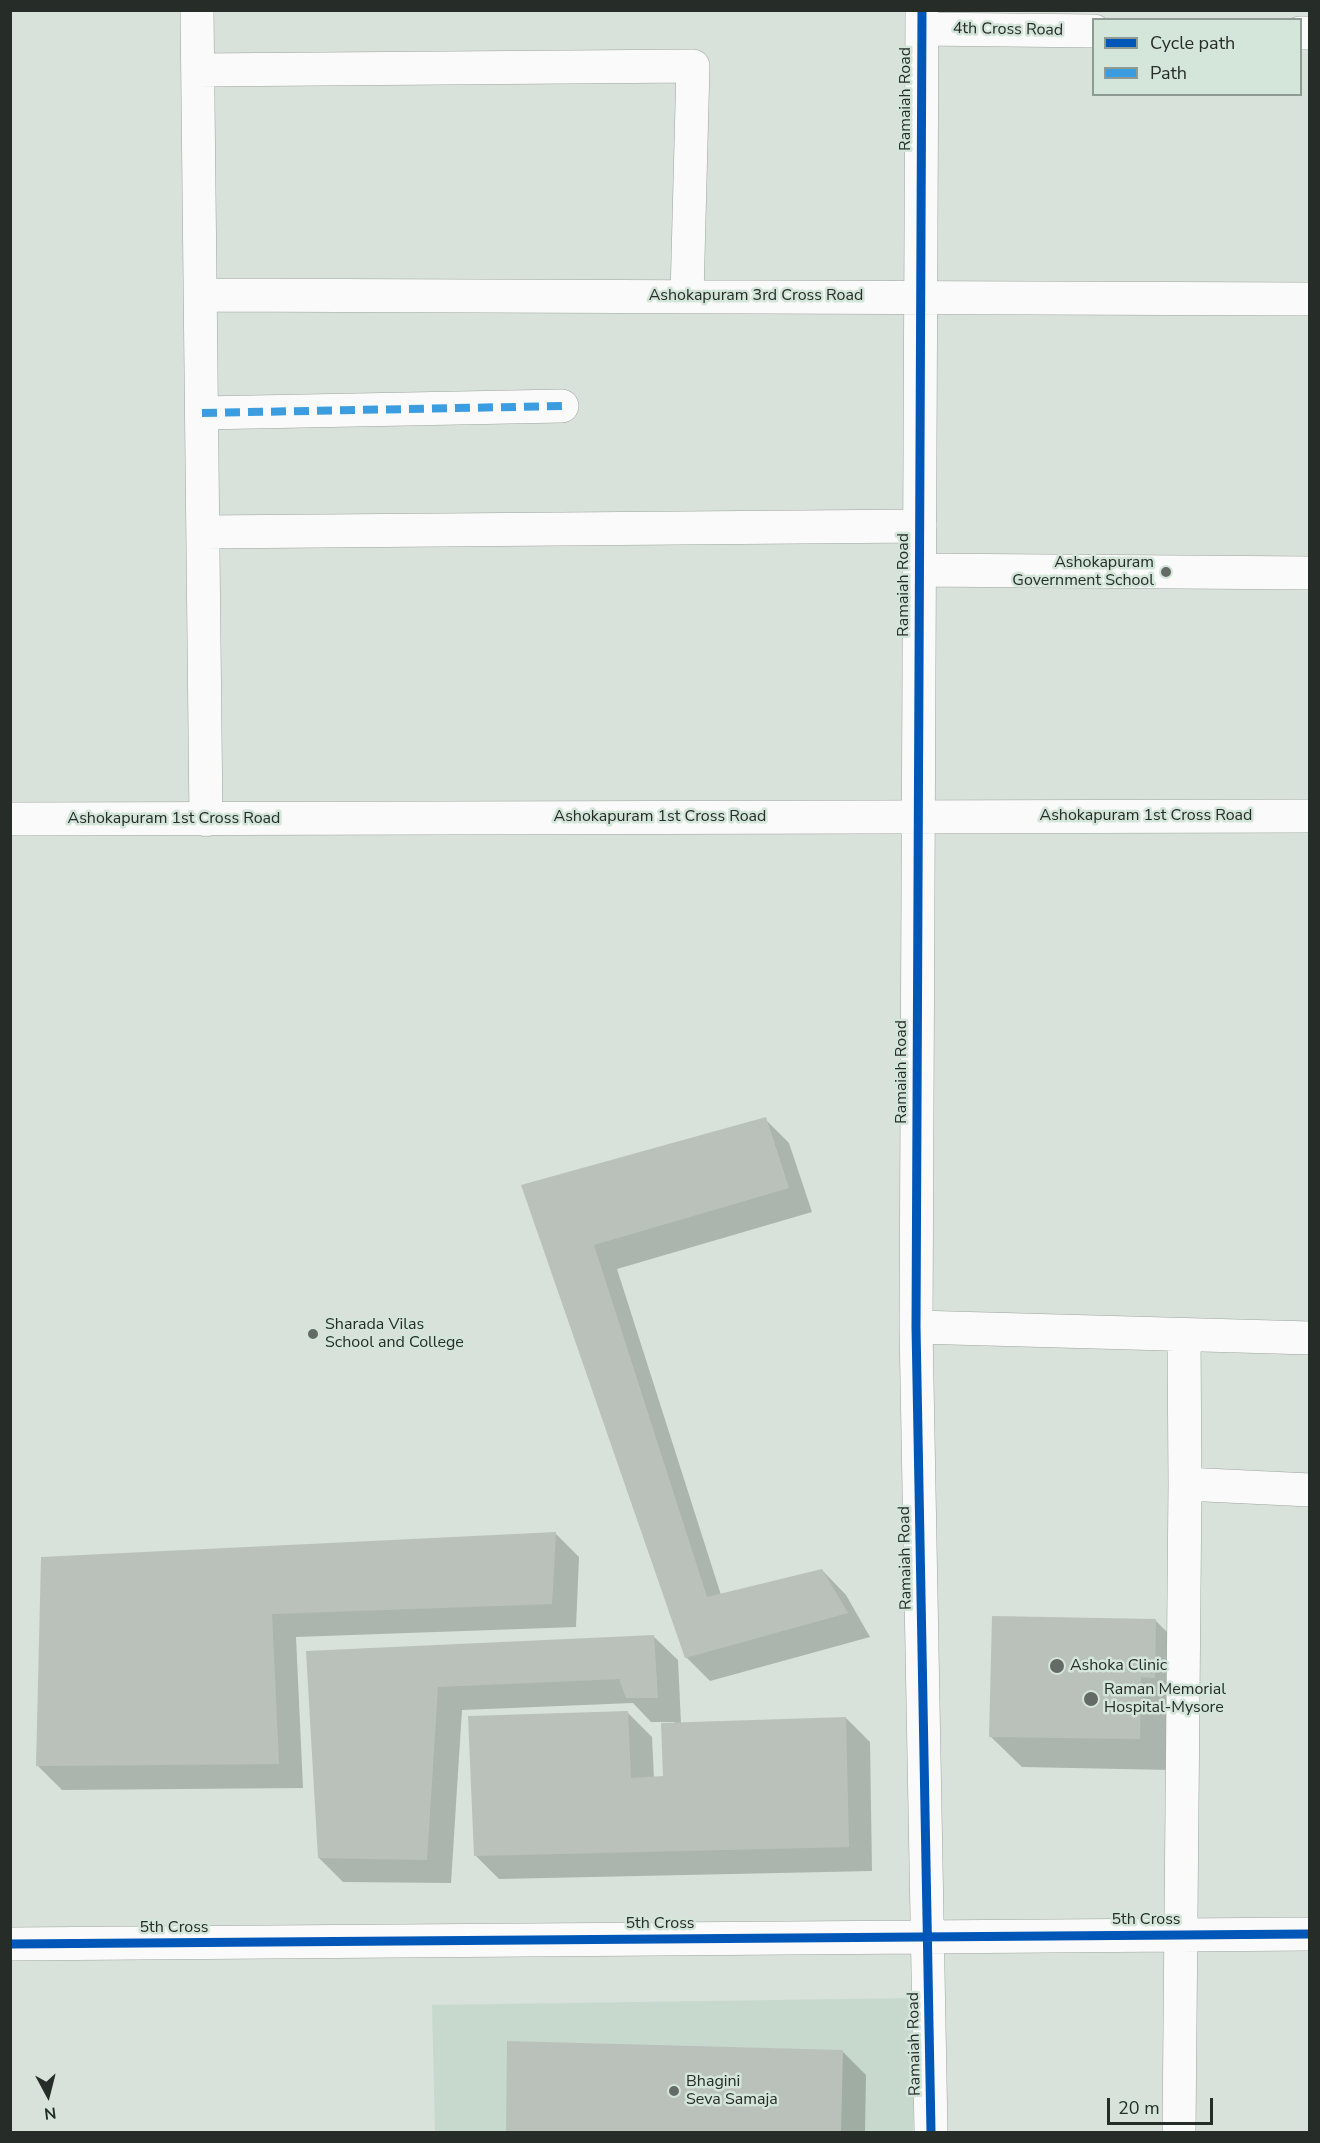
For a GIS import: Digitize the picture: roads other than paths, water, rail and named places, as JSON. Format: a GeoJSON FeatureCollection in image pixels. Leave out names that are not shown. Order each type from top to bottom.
{"type":"FeatureCollection","features":[{"type":"Feature","properties":{"kind":"street"},"geometry":{"type":"LineString","coordinates":[[197,10],[207,820]]}},
{"type":"Feature","properties":{"kind":"street","name":"4th Cross Road"},"geometry":{"type":"LineString","coordinates":[[922,20],[1092,31]]}},
{"type":"Feature","properties":{"kind":"street","name":"Ramaiah Road"},"geometry":{"type":"LineString","coordinates":[[922,20],[916,1327],[931,2133]]}},
{"type":"Feature","properties":{"kind":"street"},"geometry":{"type":"LineString","coordinates":[[198,70],[693,66],[687,296]]}},
{"type":"Feature","properties":{"kind":"street","name":"Ashokapuram 3rd Cross Road"},"geometry":{"type":"LineString","coordinates":[[202,295],[1310,299]]}},
{"type":"Feature","properties":{"kind":"street"},"geometry":{"type":"LineString","coordinates":[[202,413],[562,406]]}},
{"type":"Feature","properties":{"kind":"street"},"geometry":{"type":"LineString","coordinates":[[204,532],[920,526]]}},
{"type":"Feature","properties":{"kind":"street"},"geometry":{"type":"LineString","coordinates":[[919,570],[1310,573]]}},
{"type":"Feature","properties":{"kind":"street","name":"Ashokapuram 1st Cross Road"},"geometry":{"type":"LineString","coordinates":[[10,819],[1310,816]]}},
{"type":"Feature","properties":{"kind":"street"},"geometry":{"type":"LineString","coordinates":[[916,1327],[1310,1338]]}},
{"type":"Feature","properties":{"kind":"street"},"geometry":{"type":"LineString","coordinates":[[1179,2133],[1183,1934],[1184,1335]]}},
{"type":"Feature","properties":{"kind":"street"},"geometry":{"type":"LineString","coordinates":[[1185,1484],[1310,1490]]}},
{"type":"Feature","properties":{"kind":"street","name":"5th Cross"},"geometry":{"type":"LineString","coordinates":[[10,1944],[1310,1934]]}},
{"type":"Feature","properties":{"kind":"place","name":"Ashokapuram Government School"},"geometry":{"type":"Point","coordinates":[1166,572]}},
{"type":"Feature","properties":{"kind":"place","name":"Sharada Vilas School and College"},"geometry":{"type":"Point","coordinates":[313,1334]}},
{"type":"Feature","properties":{"kind":"place","name":"Ashoka Clinic"},"geometry":{"type":"Point","coordinates":[1057,1666]}},
{"type":"Feature","properties":{"kind":"place","name":"Raman Memorial Hospital-Mysore"},"geometry":{"type":"Point","coordinates":[1091,1699]}},
{"type":"Feature","properties":{"kind":"place","name":"Bhagini Seva Samaja"},"geometry":{"type":"Point","coordinates":[674,2091]}}]}
